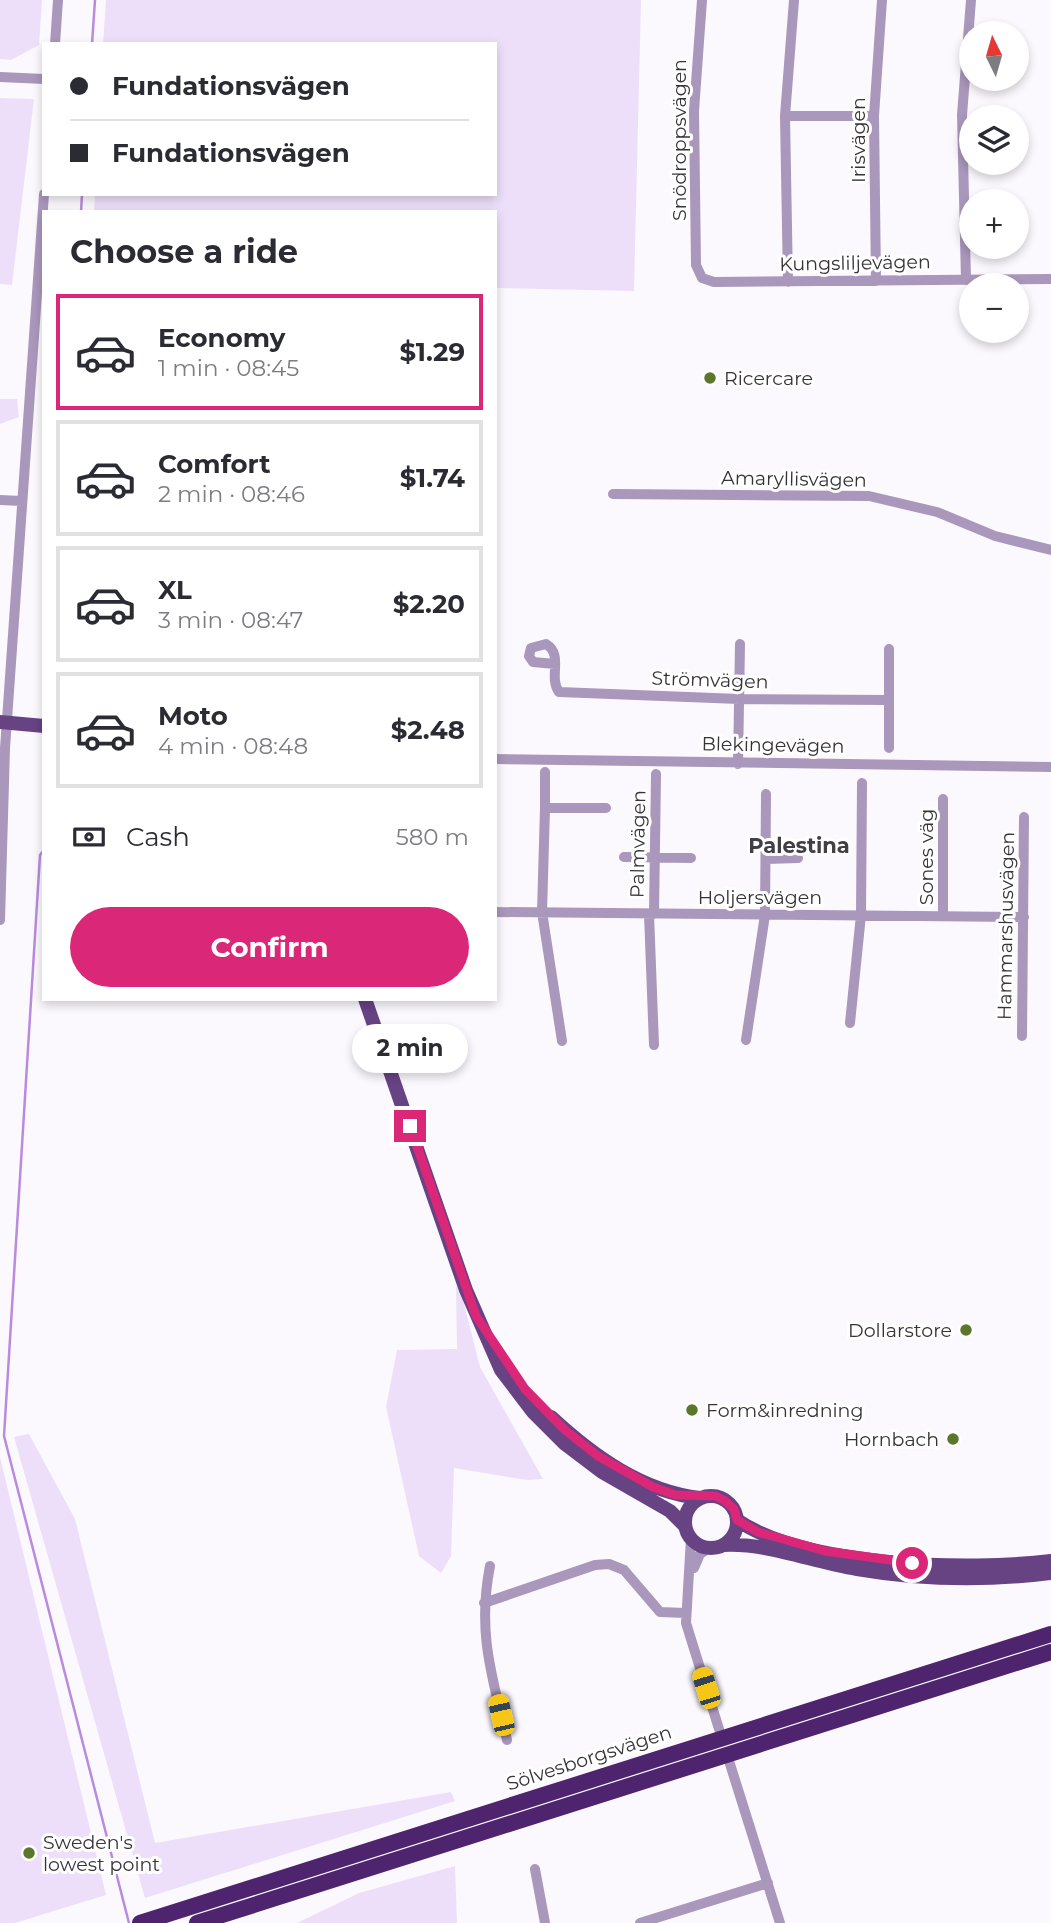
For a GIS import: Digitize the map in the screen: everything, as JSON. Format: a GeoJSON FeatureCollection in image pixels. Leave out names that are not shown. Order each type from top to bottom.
{"type":"FeatureCollection","features":[{"type":"Feature","properties":{"kind":"highway","name":"Sölvesborgsvägen"},"geometry":{"type":"LineString","coordinates":[[143,1922],[1051,1634]]}},
{"type":"Feature","properties":{"kind":"highway","name":"Sölvesborgsvägen"},"geometry":{"type":"LineString","coordinates":[[197,1923],[1051,1652]]}},
{"type":"Feature","properties":{"kind":"main road"},"geometry":{"type":"LineString","coordinates":[[3,723],[42,726]]}},
{"type":"Feature","properties":{"kind":"main road"},"geometry":{"type":"LineString","coordinates":[[366,1001],[476,1316],[501,1370],[548,1428],[597,1468],[670,1511],[688,1532],[716,1547],[763,1547],[823,1563],[895,1574],[964,1578],[1051,1573]]}},
{"type":"Feature","properties":{"kind":"main road"},"geometry":{"type":"LineString","coordinates":[[476,1316],[525,1389],[572,1436],[621,1470],[653,1487],[676,1495],[701,1498],[710,1496],[724,1500],[734,1509],[737,1520],[733,1536],[716,1547]]}},
{"type":"Feature","properties":{"kind":"main road"},"geometry":{"type":"LineString","coordinates":[[688,1532],[687,1512],[701,1498]]}},
{"type":"Feature","properties":{"kind":"main road"},"geometry":{"type":"LineString","coordinates":[[737,1520],[775,1538],[859,1558],[966,1566],[1051,1561]]}},
{"type":"Feature","properties":{"kind":"street"},"geometry":{"type":"LineString","coordinates":[[55,42],[58,0]]}},
{"type":"Feature","properties":{"kind":"street","name":"Snödroppsvägen"},"geometry":{"type":"LineString","coordinates":[[702,0],[694,111],[696,265],[702,278]]}},
{"type":"Feature","properties":{"kind":"street"},"geometry":{"type":"LineString","coordinates":[[788,282],[785,116],[794,0]]}},
{"type":"Feature","properties":{"kind":"street","name":"Irisvägen"},"geometry":{"type":"LineString","coordinates":[[876,281],[873,116],[882,0]]}},
{"type":"Feature","properties":{"kind":"street"},"geometry":{"type":"LineString","coordinates":[[966,273],[962,115],[971,0]]}},
{"type":"Feature","properties":{"kind":"street"},"geometry":{"type":"LineString","coordinates":[[0,76],[42,79]]}},
{"type":"Feature","properties":{"kind":"street"},"geometry":{"type":"LineString","coordinates":[[785,116],[873,116]]}},
{"type":"Feature","properties":{"kind":"street"},"geometry":{"type":"LineString","coordinates":[[0,920],[3,723],[42,222]]}},
{"type":"Feature","properties":{"kind":"street","name":"Kungsliljevägen"},"geometry":{"type":"LineString","coordinates":[[702,278],[714,282],[959,280]]}},
{"type":"Feature","properties":{"kind":"street","name":"Kungsliljevägen"},"geometry":{"type":"LineString","coordinates":[[1029,279],[1051,279]]}},
{"type":"Feature","properties":{"kind":"street","name":"Amaryllisvägen"},"geometry":{"type":"LineString","coordinates":[[613,494],[869,496],[937,512],[1006,539],[1051,550]]}},
{"type":"Feature","properties":{"kind":"street"},"geometry":{"type":"LineString","coordinates":[[0,500],[22,501]]}},
{"type":"Feature","properties":{"kind":"street"},"geometry":{"type":"LineString","coordinates":[[738,761],[740,644]]}},
{"type":"Feature","properties":{"kind":"street"},"geometry":{"type":"LineString","coordinates":[[889,649],[889,748]]}},
{"type":"Feature","properties":{"kind":"street","name":"Strömvägen"},"geometry":{"type":"LineString","coordinates":[[555,664],[555,684],[559,692],[739,699],[889,700]]}},
{"type":"Feature","properties":{"kind":"street","name":"Blekingevägen"},"geometry":{"type":"LineString","coordinates":[[497,752],[738,761],[1051,760]]}},
{"type":"Feature","properties":{"kind":"street","name":"Blekingevägen"},"geometry":{"type":"LineString","coordinates":[[497,759],[1051,767]]}},
{"type":"Feature","properties":{"kind":"street"},"geometry":{"type":"LineString","coordinates":[[545,772],[542,912],[562,1041]]}},
{"type":"Feature","properties":{"kind":"street","name":"Palmvägen"},"geometry":{"type":"LineString","coordinates":[[654,1045],[652,914],[656,858],[656,774]]}},
{"type":"Feature","properties":{"kind":"street"},"geometry":{"type":"LineString","coordinates":[[850,1023],[861,915],[862,783]]}},
{"type":"Feature","properties":{"kind":"street"},"geometry":{"type":"LineString","coordinates":[[746,1040],[765,915],[766,794]]}},
{"type":"Feature","properties":{"kind":"street","name":"Sones väg"},"geometry":{"type":"LineString","coordinates":[[943,799],[943,916]]}},
{"type":"Feature","properties":{"kind":"street"},"geometry":{"type":"LineString","coordinates":[[545,808],[606,808]]}},
{"type":"Feature","properties":{"kind":"street","name":"Hammarshusvägen"},"geometry":{"type":"LineString","coordinates":[[1022,1035],[1024,817]]}},
{"type":"Feature","properties":{"kind":"street"},"geometry":{"type":"LineString","coordinates":[[624,858],[691,858]]}},
{"type":"Feature","properties":{"kind":"street"},"geometry":{"type":"LineString","coordinates":[[766,859],[798,858]]}},
{"type":"Feature","properties":{"kind":"street","name":"Holjersvägen"},"geometry":{"type":"LineString","coordinates":[[497,912],[1024,917]]}},
{"type":"Feature","properties":{"kind":"street"},"geometry":{"type":"LineString","coordinates":[[688,1532],[685,1613],[688,1635],[719,1729]]}},
{"type":"Feature","properties":{"kind":"street"},"geometry":{"type":"LineString","coordinates":[[688,1580],[700,1554],[716,1547]]}},
{"type":"Feature","properties":{"kind":"street"},"geometry":{"type":"LineString","coordinates":[[484,1603],[602,1563],[624,1570],[660,1612],[685,1613]]}},
{"type":"Feature","properties":{"kind":"street"},"geometry":{"type":"LineString","coordinates":[[490,1566],[484,1603],[484,1635],[507,1740]]}},
{"type":"Feature","properties":{"kind":"street"},"geometry":{"type":"LineString","coordinates":[[730,1764],[780,1923]]}},
{"type":"Feature","properties":{"kind":"street"},"geometry":{"type":"LineString","coordinates":[[536,1869],[545,1923]]}},
{"type":"Feature","properties":{"kind":"street"},"geometry":{"type":"LineString","coordinates":[[640,1923],[663,1921],[768,1884]]}},
{"type":"Feature","properties":{"kind":"shaded area"},"geometry":{"type":"Polygon","coordinates":[[[0,0],[42,0],[39,45],[11,60],[0,59],[0,0]]]}},
{"type":"Feature","properties":{"kind":"shaded area"},"geometry":{"type":"Polygon","coordinates":[[[106,0],[641,0],[634,291],[497,288],[497,210],[94,210],[95,196],[497,196],[497,42],[103,42],[106,0]]]}},
{"type":"Feature","properties":{"kind":"shaded area"},"geometry":{"type":"Polygon","coordinates":[[[0,98],[34,99],[12,285],[0,284],[0,98]]]}},
{"type":"Feature","properties":{"kind":"shaded area"},"geometry":{"type":"Polygon","coordinates":[[[0,399],[17,399],[19,417],[0,424],[0,399]]]}},
{"type":"Feature","properties":{"kind":"shaded area"},"geometry":{"type":"Polygon","coordinates":[[[456,1286],[461,1292],[480,1367],[543,1479],[527,1480],[454,1468],[451,1556],[441,1573],[419,1556],[386,1407],[397,1350],[457,1349],[456,1286]]]}},
{"type":"Feature","properties":{"kind":"shaded area"},"geometry":{"type":"Polygon","coordinates":[[[29,1434],[75,1519],[155,1843],[451,1792],[455,1801],[145,1898],[14,1437],[29,1434]]]}},
{"type":"Feature","properties":{"kind":"shaded area"},"geometry":{"type":"Polygon","coordinates":[[[0,1457],[106,1895],[15,1923],[0,1923],[0,1457]]]}},
{"type":"Feature","properties":{"kind":"shaded area"},"geometry":{"type":"Polygon","coordinates":[[[455,1866],[457,1923],[297,1923],[359,1893],[455,1866]]]}},
{"type":"Feature","properties":{"kind":"waterway"},"geometry":{"type":"LineString","coordinates":[[92,42],[95,0]]}},
{"type":"Feature","properties":{"kind":"waterway"},"geometry":{"type":"LineString","coordinates":[[81,210],[82,196]]}},
{"type":"Feature","properties":{"kind":"waterway"},"geometry":{"type":"LineString","coordinates":[[42,852],[4,1436],[129,1923]]}},
{"type":"Feature","properties":{"kind":"place","name":"Ricercare"},"geometry":{"type":"Point","coordinates":[710,378]}},
{"type":"Feature","properties":{"kind":"place","name":"Dollarstore"},"geometry":{"type":"Point","coordinates":[966,1330]}},
{"type":"Feature","properties":{"kind":"place","name":"Form&inredning"},"geometry":{"type":"Point","coordinates":[692,1410]}},
{"type":"Feature","properties":{"kind":"place","name":"Hornbach"},"geometry":{"type":"Point","coordinates":[953,1439]}},
{"type":"Feature","properties":{"kind":"place","name":"Sweden's lowest point"},"geometry":{"type":"Point","coordinates":[29,1853]}},
{"type":"Feature","properties":{"kind":"district","name":"Palestina"},"geometry":{"type":"Point","coordinates":[799,845]}},
{"type":"Feature","properties":{"kind":"route"},"geometry":{"type":"LineString","coordinates":[[410,1126],[476,1316],[525,1389],[565,1430],[598,1456],[653,1487],[676,1495],[701,1498],[715,1496],[729,1502],[737,1520],[758,1532],[859,1558],[912,1563]]}}]}
